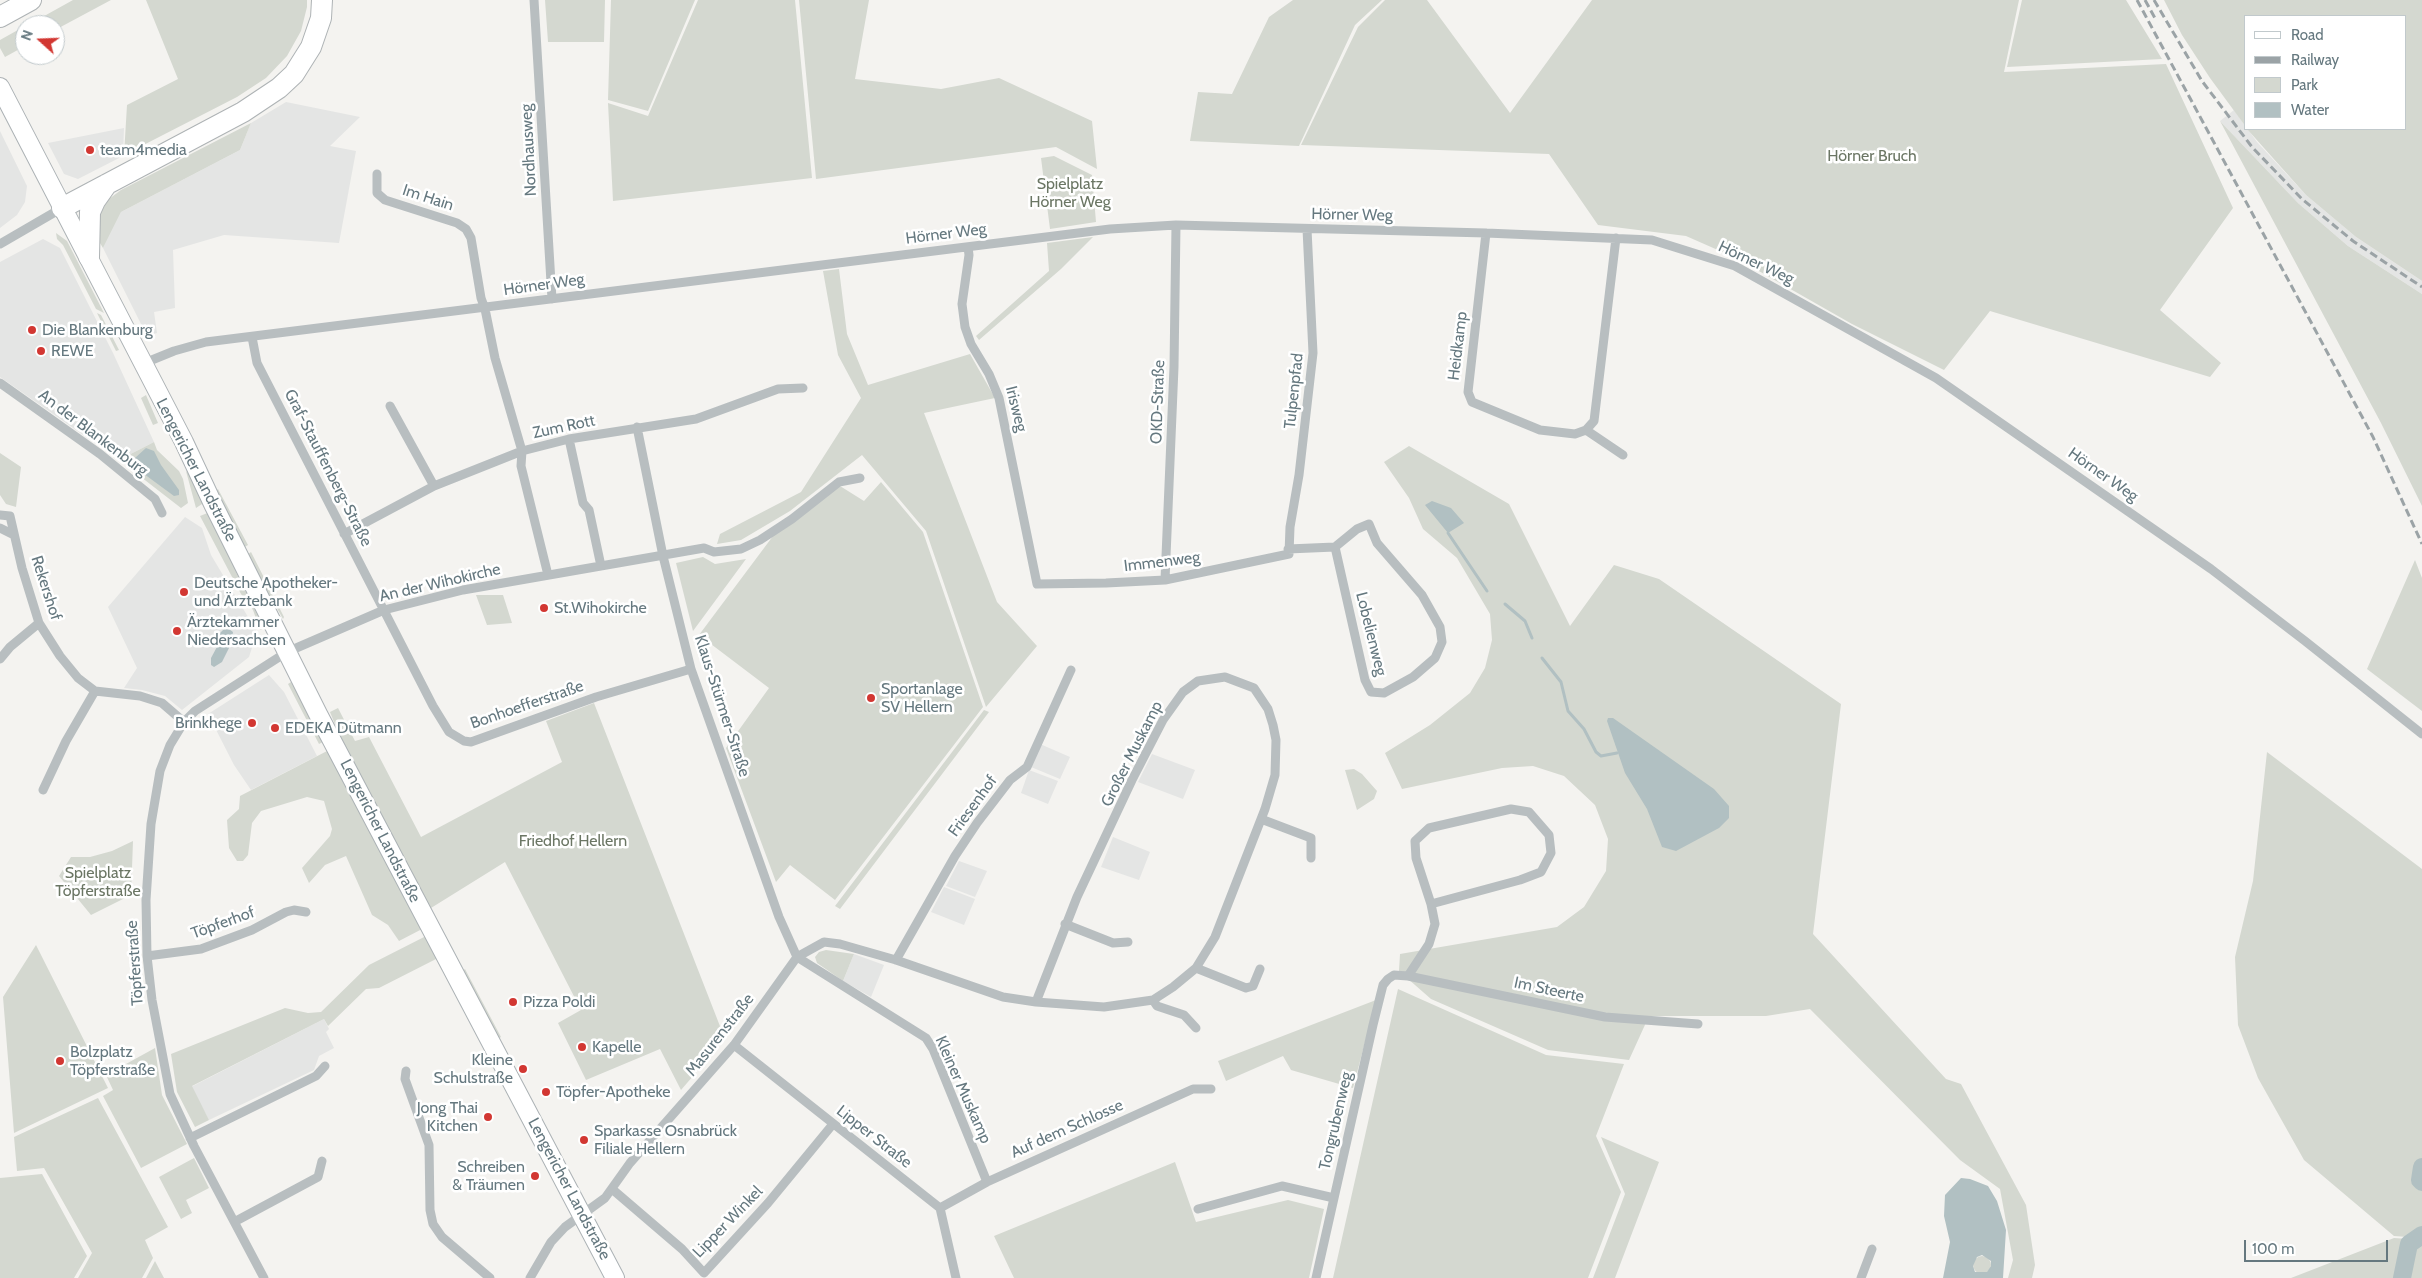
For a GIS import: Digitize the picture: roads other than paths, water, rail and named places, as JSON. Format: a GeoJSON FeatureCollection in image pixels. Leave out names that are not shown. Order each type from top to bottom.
{"type":"FeatureCollection","features":[{"type":"Feature","properties":{"kind":"highway"},"geometry":{"type":"LineString","coordinates":[[4,15],[31,0]]}},
{"type":"Feature","properties":{"kind":"highway"},"geometry":{"type":"LineString","coordinates":[[62,208],[243,112],[278,88],[294,74],[311,47],[321,18],[322,0]]}},
{"type":"Feature","properties":{"kind":"highway"},"geometry":{"type":"LineString","coordinates":[[89,257],[90,212],[99,195],[110,182]]}},
{"type":"Feature","properties":{"kind":"main road","name":"Lengericher Landstraße"},"geometry":{"type":"LineString","coordinates":[[0,87],[184,442],[287,652],[430,930],[615,1278]]}},
{"type":"Feature","properties":{"kind":"street","name":"Nordhausweg"},"geometry":{"type":"LineString","coordinates":[[534,0],[552,299]]}},
{"type":"Feature","properties":{"kind":"street","name":"Im Hain"},"geometry":{"type":"LineString","coordinates":[[378,174],[377,192],[385,200],[457,222],[466,229],[471,238],[480,298],[485,309]]}},
{"type":"Feature","properties":{"kind":"street"},"geometry":{"type":"LineString","coordinates":[[0,244],[62,208]]}},
{"type":"Feature","properties":{"kind":"street","name":"Hörner Weg"},"geometry":{"type":"LineString","coordinates":[[142,364],[192,345],[252,336],[485,309],[1084,232],[1176,225],[1486,232],[1652,240],[1735,266],[1936,378],[2211,569],[2422,734]]}},
{"type":"Feature","properties":{"kind":"street","name":"OKD-Straße"},"geometry":{"type":"LineString","coordinates":[[1165,580],[1174,367],[1176,225]]}},
{"type":"Feature","properties":{"kind":"street","name":"Tulpenpfad"},"geometry":{"type":"LineString","coordinates":[[1288,552],[1313,353],[1307,229]]}},
{"type":"Feature","properties":{"kind":"street","name":"Heidkamp"},"geometry":{"type":"LineString","coordinates":[[1486,232],[1468,392],[1472,402],[1540,430],[1575,434],[1586,430]]}},
{"type":"Feature","properties":{"kind":"street"},"geometry":{"type":"LineString","coordinates":[[1616,238],[1594,421],[1586,430],[1623,455]]}},
{"type":"Feature","properties":{"kind":"street","name":"Irisweg"},"geometry":{"type":"LineString","coordinates":[[968,247],[969,255],[962,304],[965,327],[971,344],[989,374],[999,398],[1037,584]]}},
{"type":"Feature","properties":{"kind":"street"},"geometry":{"type":"LineString","coordinates":[[485,309],[495,358],[522,452],[522,466],[548,575]]}},
{"type":"Feature","properties":{"kind":"street","name":"Graf-Stauffenberg-Straße"},"geometry":{"type":"LineString","coordinates":[[252,336],[257,364],[384,610]]}},
{"type":"Feature","properties":{"kind":"street","name":"An der Blankenburg"},"geometry":{"type":"LineString","coordinates":[[0,384],[100,454],[155,499],[162,513]]}},
{"type":"Feature","properties":{"kind":"street","name":"Zum Rott"},"geometry":{"type":"LineString","coordinates":[[344,534],[434,486],[522,452],[569,439],[696,419],[778,389],[803,388]]}},
{"type":"Feature","properties":{"kind":"street"},"geometry":{"type":"LineString","coordinates":[[390,406],[434,486]]}},
{"type":"Feature","properties":{"kind":"street","name":"Klaus-Stürmer-Straße"},"geometry":{"type":"LineString","coordinates":[[638,427],[663,556],[691,669],[779,918],[796,957]]}},
{"type":"Feature","properties":{"kind":"street"},"geometry":{"type":"LineString","coordinates":[[569,439],[583,503],[589,510],[601,566]]}},
{"type":"Feature","properties":{"kind":"street","name":"An der Wihokirche"},"geometry":{"type":"LineString","coordinates":[[287,652],[384,610],[463,590],[704,548],[714,552],[741,549],[792,519],[839,482],[860,478]]}},
{"type":"Feature","properties":{"kind":"street","name":"Rekershof"},"geometry":{"type":"LineString","coordinates":[[0,516],[10,516],[39,623],[60,656],[78,678],[94,691]]}},
{"type":"Feature","properties":{"kind":"street","name":"Lobelienweg"},"geometry":{"type":"LineString","coordinates":[[1369,524],[1377,543],[1422,595],[1440,627],[1442,642],[1434,658],[1413,677],[1384,693],[1371,692],[1365,680],[1335,547],[1357,529],[1369,524]]}},
{"type":"Feature","properties":{"kind":"street"},"geometry":{"type":"LineString","coordinates":[[0,528],[14,535]]}},
{"type":"Feature","properties":{"kind":"street"},"geometry":{"type":"LineString","coordinates":[[1288,552],[1335,547]]}},
{"type":"Feature","properties":{"kind":"street","name":"Immenweg"},"geometry":{"type":"LineString","coordinates":[[1037,584],[1165,580],[1288,552]]}},
{"type":"Feature","properties":{"kind":"street","name":"Bonhoefferstraße"},"geometry":{"type":"LineString","coordinates":[[384,610],[433,706],[449,732],[464,741],[471,742],[596,697],[691,669]]}},
{"type":"Feature","properties":{"kind":"street"},"geometry":{"type":"LineString","coordinates":[[0,659],[39,623]]}},
{"type":"Feature","properties":{"kind":"street","name":"Töpferstraße"},"geometry":{"type":"LineString","coordinates":[[264,1278],[236,1221],[190,1138],[170,1094],[152,1000],[147,956],[146,900],[151,824],[160,771],[170,745],[184,722],[195,711],[287,652]]}},
{"type":"Feature","properties":{"kind":"street","name":"Friesenhof"},"geometry":{"type":"LineString","coordinates":[[896,960],[952,862],[977,824],[1010,780],[1028,767],[1071,670]]}},
{"type":"Feature","properties":{"kind":"street","name":"Großer Muskamp"},"geometry":{"type":"LineString","coordinates":[[796,957],[824,942],[840,944],[896,960],[1003,997],[1036,1002],[1104,1007],[1153,1000],[1174,987],[1196,968],[1215,938],[1261,819],[1275,775],[1276,740],[1268,709],[1254,688],[1225,677],[1198,681],[1183,692],[1163,720],[1132,780],[1066,924],[1036,1002]]}},
{"type":"Feature","properties":{"kind":"street"},"geometry":{"type":"LineString","coordinates":[[43,790],[66,741],[94,691],[140,696],[162,703],[184,722]]}},
{"type":"Feature","properties":{"kind":"street"},"geometry":{"type":"LineString","coordinates":[[1408,976],[1429,944],[1435,924],[1431,904],[1416,858],[1415,841],[1429,828],[1511,809],[1528,812],[1549,835],[1551,853],[1541,872],[1520,880],[1431,904]]}},
{"type":"Feature","properties":{"kind":"street"},"geometry":{"type":"LineString","coordinates":[[1261,819],[1311,838],[1311,858]]}},
{"type":"Feature","properties":{"kind":"street","name":"Töpferhof"},"geometry":{"type":"LineString","coordinates":[[147,956],[201,950],[252,930],[286,912],[294,910],[306,912]]}},
{"type":"Feature","properties":{"kind":"street"},"geometry":{"type":"LineString","coordinates":[[1066,924],[1113,942],[1128,942]]}},
{"type":"Feature","properties":{"kind":"street","name":"Masurenstraße"},"geometry":{"type":"LineString","coordinates":[[583,1216],[598,1205],[630,1163],[734,1045],[796,957]]}},
{"type":"Feature","properties":{"kind":"street","name":"Kleiner Muskamp"},"geometry":{"type":"LineString","coordinates":[[796,957],[926,1038],[933,1049],[987,1182]]}},
{"type":"Feature","properties":{"kind":"street"},"geometry":{"type":"LineString","coordinates":[[1196,968],[1246,988],[1252,986],[1260,969]]}},
{"type":"Feature","properties":{"kind":"street","name":"Im Steerte"},"geometry":{"type":"LineString","coordinates":[[1394,975],[1408,976],[1605,1017],[1698,1024]]}},
{"type":"Feature","properties":{"kind":"street","name":"Tongrubenweg"},"geometry":{"type":"LineString","coordinates":[[1316,1278],[1383,985],[1394,975]]}},
{"type":"Feature","properties":{"kind":"street"},"geometry":{"type":"LineString","coordinates":[[1153,1000],[1157,1006],[1184,1015],[1196,1028]]}},
{"type":"Feature","properties":{"kind":"street","name":"Lipper Straße"},"geometry":{"type":"LineString","coordinates":[[734,1045],[940,1208]]}},
{"type":"Feature","properties":{"kind":"street"},"geometry":{"type":"LineString","coordinates":[[190,1138],[316,1076],[325,1066]]}},
{"type":"Feature","properties":{"kind":"street"},"geometry":{"type":"LineString","coordinates":[[406,1071],[405,1079],[429,1145],[430,1210],[433,1224],[442,1237],[490,1278]]}},
{"type":"Feature","properties":{"kind":"street","name":"Auf dem Schlosse"},"geometry":{"type":"LineString","coordinates":[[940,1208],[987,1182],[1193,1089],[1211,1089]]}},
{"type":"Feature","properties":{"kind":"street","name":"Lipper Winkel"},"geometry":{"type":"LineString","coordinates":[[612,1189],[682,1249],[704,1273],[768,1203],[833,1124]]}},
{"type":"Feature","properties":{"kind":"street"},"geometry":{"type":"LineString","coordinates":[[236,1221],[318,1177],[322,1161]]}},
{"type":"Feature","properties":{"kind":"street"},"geometry":{"type":"LineString","coordinates":[[1198,1209],[1282,1186],[1334,1198]]}},
{"type":"Feature","properties":{"kind":"street"},"geometry":{"type":"LineString","coordinates":[[940,1208],[956,1278]]}},
{"type":"Feature","properties":{"kind":"street"},"geometry":{"type":"LineString","coordinates":[[530,1278],[551,1242],[565,1227],[583,1216]]}},
{"type":"Feature","properties":{"kind":"street"},"geometry":{"type":"LineString","coordinates":[[1861,1278],[1872,1248]]}},
{"type":"Feature","properties":{"kind":"water"},"geometry":{"type":"Polygon","coordinates":[[[146,448],[154,451],[161,465],[179,490],[179,495],[174,496],[140,471],[136,465],[135,458],[146,448]]]}},
{"type":"Feature","properties":{"kind":"water"},"geometry":{"type":"Polygon","coordinates":[[[1432,501],[1451,508],[1464,523],[1448,533],[1425,505],[1432,501]]]}},
{"type":"Feature","properties":{"kind":"water"},"geometry":{"type":"Polygon","coordinates":[[[226,627],[233,632],[231,644],[222,662],[214,667],[211,665],[211,658],[218,645],[220,633],[226,627]]]}},
{"type":"Feature","properties":{"kind":"water"},"geometry":{"type":"Polygon","coordinates":[[[1608,718],[1613,718],[1714,789],[1729,806],[1729,818],[1719,828],[1676,851],[1662,847],[1647,809],[1625,773],[1607,721],[1608,718]]]}},
{"type":"Feature","properties":{"kind":"water"},"geometry":{"type":"Polygon","coordinates":[[[1961,1178],[1970,1179],[1988,1186],[1997,1201],[2006,1230],[2003,1278],[1943,1278],[1950,1242],[1944,1216],[1945,1195],[1961,1178]],[[1982,1255],[1977,1257],[1973,1266],[1975,1272],[1987,1272],[1991,1266],[1991,1261],[1982,1255]]]}},
{"type":"Feature","properties":{"kind":"waterway"},"geometry":{"type":"LineString","coordinates":[[1448,533],[1487,591]]}},
{"type":"Feature","properties":{"kind":"waterway"},"geometry":{"type":"LineString","coordinates":[[1505,604],[1525,621],[1532,638]]}},
{"type":"Feature","properties":{"kind":"waterway"},"geometry":{"type":"LineString","coordinates":[[1542,658],[1561,682],[1568,711],[1584,729],[1596,752],[1601,756],[1617,753]]}},
{"type":"Feature","properties":{"kind":"waterway"},"geometry":{"type":"LineString","coordinates":[[2422,1167],[2420,1180],[2422,1182]]}},
{"type":"Feature","properties":{"kind":"waterway"},"geometry":{"type":"LineString","coordinates":[[2402,1278],[2409,1244],[2422,1235]]}},
{"type":"Feature","properties":{"kind":"railway"},"geometry":{"type":"LineString","coordinates":[[2137,0],[2373,437],[2422,544]]}},
{"type":"Feature","properties":{"kind":"railway"},"geometry":{"type":"LineString","coordinates":[[2145,0],[2156,20]]}},
{"type":"Feature","properties":{"kind":"railway"},"geometry":{"type":"LineString","coordinates":[[2154,0],[2202,81],[2252,147],[2302,199],[2353,241],[2422,287]]}},
{"type":"Feature","properties":{"kind":"place","name":"team4media"},"geometry":{"type":"Point","coordinates":[90,150]}},
{"type":"Feature","properties":{"kind":"place","name":"Die Blankenburg"},"geometry":{"type":"Point","coordinates":[32,330]}},
{"type":"Feature","properties":{"kind":"place","name":"REWE"},"geometry":{"type":"Point","coordinates":[41,351]}},
{"type":"Feature","properties":{"kind":"place","name":"Deutsche Apotheker- und Ärztebank"},"geometry":{"type":"Point","coordinates":[184,592]}},
{"type":"Feature","properties":{"kind":"place","name":"St.Wihokirche"},"geometry":{"type":"Point","coordinates":[544,608]}},
{"type":"Feature","properties":{"kind":"place","name":"Ärztekammer Niedersachsen"},"geometry":{"type":"Point","coordinates":[177,631]}},
{"type":"Feature","properties":{"kind":"place","name":"Sportanlage SV Hellern"},"geometry":{"type":"Point","coordinates":[871,698]}},
{"type":"Feature","properties":{"kind":"place","name":"Brinkhege"},"geometry":{"type":"Point","coordinates":[252,723]}},
{"type":"Feature","properties":{"kind":"place","name":"EDEKA Dütmann"},"geometry":{"type":"Point","coordinates":[275,728]}},
{"type":"Feature","properties":{"kind":"place","name":"Pizza Poldi"},"geometry":{"type":"Point","coordinates":[513,1002]}},
{"type":"Feature","properties":{"kind":"place","name":"Kapelle"},"geometry":{"type":"Point","coordinates":[582,1047]}},
{"type":"Feature","properties":{"kind":"place","name":"Bolzplatz Töpferstraße"},"geometry":{"type":"Point","coordinates":[60,1061]}},
{"type":"Feature","properties":{"kind":"place","name":"Kleine Schulstraße"},"geometry":{"type":"Point","coordinates":[523,1069]}},
{"type":"Feature","properties":{"kind":"place","name":"Töpfer-Apotheke"},"geometry":{"type":"Point","coordinates":[546,1092]}},
{"type":"Feature","properties":{"kind":"place","name":"Jong Thai Kitchen"},"geometry":{"type":"Point","coordinates":[488,1117]}},
{"type":"Feature","properties":{"kind":"place","name":"Sparkasse Osnabrück Filiale Hellern"},"geometry":{"type":"Point","coordinates":[584,1140]}},
{"type":"Feature","properties":{"kind":"place","name":"Schreiben & Träumen"},"geometry":{"type":"Point","coordinates":[535,1176]}},
{"type":"Feature","properties":{"kind":"park label","name":"Hörner Bruch"},"geometry":{"type":"Point","coordinates":[1872,156]}},
{"type":"Feature","properties":{"kind":"park label","name":"Spielplatz Hörner Weg"},"geometry":{"type":"Point","coordinates":[1070,193]}},
{"type":"Feature","properties":{"kind":"park label","name":"Friedhof Hellern"},"geometry":{"type":"Point","coordinates":[573,841]}},
{"type":"Feature","properties":{"kind":"park label","name":"Spielplatz Töpferstraße"},"geometry":{"type":"Point","coordinates":[98,882]}}]}
